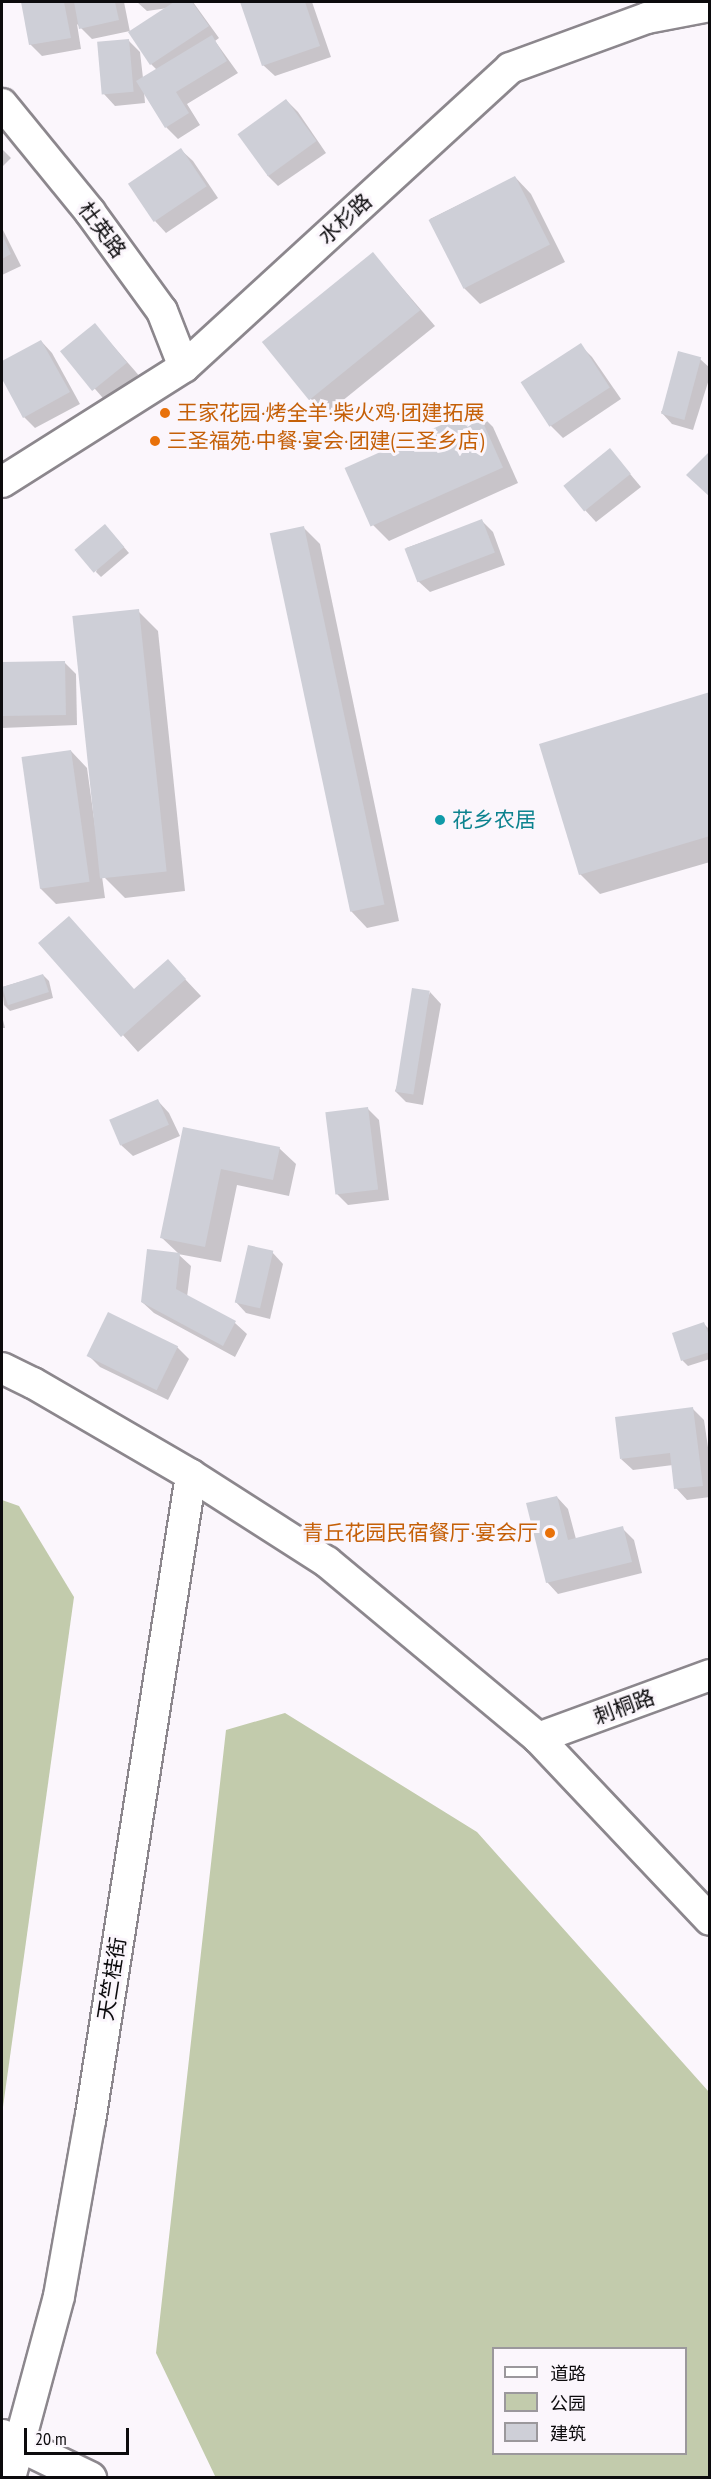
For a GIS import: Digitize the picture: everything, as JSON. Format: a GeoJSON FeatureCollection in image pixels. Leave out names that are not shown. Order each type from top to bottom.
{"type":"FeatureCollection","features":[{"type":"Feature","properties":{"kind":"street","name":"水杉路"},"geometry":{"type":"LineString","coordinates":[[2,482],[184,367],[510,68],[647,18],[710,6]]}},
{"type":"Feature","properties":{"kind":"street","name":"杜英路"},"geometry":{"type":"LineString","coordinates":[[2,104],[90,212],[162,311],[184,367]]}},
{"type":"Feature","properties":{"kind":"street"},"geometry":{"type":"LineString","coordinates":[[2,1368],[33,1383],[191,1475],[327,1562],[538,1738],[710,1920]]}},
{"type":"Feature","properties":{"kind":"street","name":"天竺桂街"},"geometry":{"type":"LineString","coordinates":[[10,2478],[11,2440],[59,2296],[88,2133],[191,1475]]}},
{"type":"Feature","properties":{"kind":"street","name":"刺桐路"},"geometry":{"type":"LineString","coordinates":[[538,1738],[710,1675]]}},
{"type":"Feature","properties":{"kind":"street"},"geometry":{"type":"LineString","coordinates":[[11,2440],[88,2478]]}},
{"type":"Feature","properties":{"kind":"green space"},"geometry":{"type":"Polygon","coordinates":[[[2,1500],[19,1506],[74,1597],[2,2114],[2,1500]]]}},
{"type":"Feature","properties":{"kind":"green space"},"geometry":{"type":"Polygon","coordinates":[[[285,1713],[477,1832],[709,2092],[709,2477],[215,2476],[156,2353],[226,1730],[285,1713]]]}},
{"type":"Feature","properties":{"kind":"building"},"geometry":{"type":"Polygon","coordinates":[[[21,2],[64,2],[71,38],[29,45],[21,2]]]}},
{"type":"Feature","properties":{"kind":"building"},"geometry":{"type":"Polygon","coordinates":[[[74,2],[115,2],[119,20],[79,29],[74,2]]]}},
{"type":"Feature","properties":{"kind":"building"},"geometry":{"type":"Polygon","coordinates":[[[174,2],[192,2],[209,26],[150,65],[128,32],[174,2]]]}},
{"type":"Feature","properties":{"kind":"building"},"geometry":{"type":"Polygon","coordinates":[[[240,2],[305,2],[320,46],[262,66],[240,2]]]}},
{"type":"Feature","properties":{"kind":"building"},"geometry":{"type":"Polygon","coordinates":[[[212,35],[227,61],[176,92],[189,113],[165,128],[136,81],[212,35]]]}},
{"type":"Feature","properties":{"kind":"building"},"geometry":{"type":"Polygon","coordinates":[[[129,39],[134,92],[102,95],[97,42],[129,39]]]}},
{"type":"Feature","properties":{"kind":"building"},"geometry":{"type":"Polygon","coordinates":[[[286,99],[317,141],[268,176],[237,134],[286,99]]]}},
{"type":"Feature","properties":{"kind":"building"},"geometry":{"type":"Polygon","coordinates":[[[181,148],[207,186],[154,222],[128,184],[181,148]]]}},
{"type":"Feature","properties":{"kind":"building"},"geometry":{"type":"Polygon","coordinates":[[[515,176],[550,245],[464,289],[429,220],[515,176]]]}},
{"type":"Feature","properties":{"kind":"building"},"geometry":{"type":"Polygon","coordinates":[[[2,234],[11,254],[2,259],[2,234]]]}},
{"type":"Feature","properties":{"kind":"building"},"geometry":{"type":"Polygon","coordinates":[[[373,252],[420,310],[309,400],[262,342],[373,252]]]}},
{"type":"Feature","properties":{"kind":"building"},"geometry":{"type":"Polygon","coordinates":[[[95,323],[127,363],[92,391],[60,351],[95,323]]]}},
{"type":"Feature","properties":{"kind":"building"},"geometry":{"type":"Polygon","coordinates":[[[41,340],[70,392],[23,418],[2,379],[2,361],[41,340]]]}},
{"type":"Feature","properties":{"kind":"building"},"geometry":{"type":"Polygon","coordinates":[[[581,343],[610,387],[549,427],[521,382],[581,343]]]}},
{"type":"Feature","properties":{"kind":"building"},"geometry":{"type":"Polygon","coordinates":[[[678,351],[701,357],[684,420],[661,414],[678,351]]]}},
{"type":"Feature","properties":{"kind":"building"},"geometry":{"type":"Polygon","coordinates":[[[477,409],[503,467],[371,526],[345,468],[477,409]]]}},
{"type":"Feature","properties":{"kind":"building"},"geometry":{"type":"Polygon","coordinates":[[[610,448],[631,474],[584,511],[563,486],[610,448]]]}},
{"type":"Feature","properties":{"kind":"building"},"geometry":{"type":"Polygon","coordinates":[[[710,451],[710,497],[686,475],[710,451]]]}},
{"type":"Feature","properties":{"kind":"building"},"geometry":{"type":"Polygon","coordinates":[[[482,519],[495,553],[417,582],[405,549],[482,519]]]}},
{"type":"Feature","properties":{"kind":"building"},"geometry":{"type":"Polygon","coordinates":[[[105,524],[124,547],[94,573],[74,550],[105,524]]]}},
{"type":"Feature","properties":{"kind":"building"},"geometry":{"type":"Polygon","coordinates":[[[304,526],[384,905],[350,912],[270,533],[304,526]]]}},
{"type":"Feature","properties":{"kind":"building"},"geometry":{"type":"Polygon","coordinates":[[[139,609],[167,872],[100,879],[72,616],[139,609]]]}},
{"type":"Feature","properties":{"kind":"building"},"geometry":{"type":"Polygon","coordinates":[[[65,661],[66,715],[3,716],[2,662],[65,661]]]}},
{"type":"Feature","properties":{"kind":"building"},"geometry":{"type":"Polygon","coordinates":[[[710,692],[710,836],[579,875],[539,744],[710,692]]]}},
{"type":"Feature","properties":{"kind":"building"},"geometry":{"type":"Polygon","coordinates":[[[71,750],[90,882],[40,889],[21,757],[71,750]]]}},
{"type":"Feature","properties":{"kind":"building"},"geometry":{"type":"Polygon","coordinates":[[[69,916],[134,989],[168,959],[186,979],[121,1037],[38,943],[69,916]]]}},
{"type":"Feature","properties":{"kind":"building"},"geometry":{"type":"Polygon","coordinates":[[[43,974],[49,992],[8,1005],[2,987],[43,974]]]}},
{"type":"Feature","properties":{"kind":"building"},"geometry":{"type":"Polygon","coordinates":[[[412,988],[430,991],[413,1095],[396,1092],[412,988]]]}},
{"type":"Feature","properties":{"kind":"building"},"geometry":{"type":"Polygon","coordinates":[[[158,1099],[169,1125],[120,1145],[109,1120],[158,1099]]]}},
{"type":"Feature","properties":{"kind":"building"},"geometry":{"type":"Polygon","coordinates":[[[368,1107],[378,1189],[335,1195],[325,1112],[368,1107]]]}},
{"type":"Feature","properties":{"kind":"building"},"geometry":{"type":"Polygon","coordinates":[[[183,1127],[280,1147],[273,1180],[221,1169],[205,1247],[160,1238],[183,1127]]]}},
{"type":"Feature","properties":{"kind":"building"},"geometry":{"type":"Polygon","coordinates":[[[248,1245],[273,1251],[260,1308],[235,1302],[248,1245]]]}},
{"type":"Feature","properties":{"kind":"building"},"geometry":{"type":"Polygon","coordinates":[[[147,1249],[180,1253],[176,1289],[236,1321],[223,1346],[141,1302],[147,1249]]]}},
{"type":"Feature","properties":{"kind":"building"},"geometry":{"type":"Polygon","coordinates":[[[108,1312],[178,1346],[157,1390],[87,1356],[108,1312]]]}},
{"type":"Feature","properties":{"kind":"building"},"geometry":{"type":"Polygon","coordinates":[[[704,1322],[710,1338],[710,1352],[681,1361],[672,1333],[704,1322]]]}},
{"type":"Feature","properties":{"kind":"building"},"geometry":{"type":"Polygon","coordinates":[[[693,1407],[703,1486],[674,1489],[670,1453],[620,1459],[615,1417],[693,1407]]]}},
{"type":"Feature","properties":{"kind":"building","name":"青丘花园民宿餐厅·宴会厅"},"geometry":{"type":"Polygon","coordinates":[[[557,1496],[568,1540],[623,1526],[632,1562],[546,1583],[526,1503],[557,1496]]]}},
{"type":"Feature","properties":{"kind":"place","name":"王家花园·烤全羊·柴火鸡·团建拓展"},"geometry":{"type":"Point","coordinates":[165,413]}},
{"type":"Feature","properties":{"kind":"place","name":"三圣福苑·中餐·宴会·团建(三圣乡店)"},"geometry":{"type":"Point","coordinates":[155,441]}},
{"type":"Feature","properties":{"kind":"place","name":"花乡农居"},"geometry":{"type":"Point","coordinates":[440,820]}},
{"type":"Feature","properties":{"kind":"place","name":"青丘花园民宿餐厅·宴会厅"},"geometry":{"type":"Point","coordinates":[550,1533]}}]}
